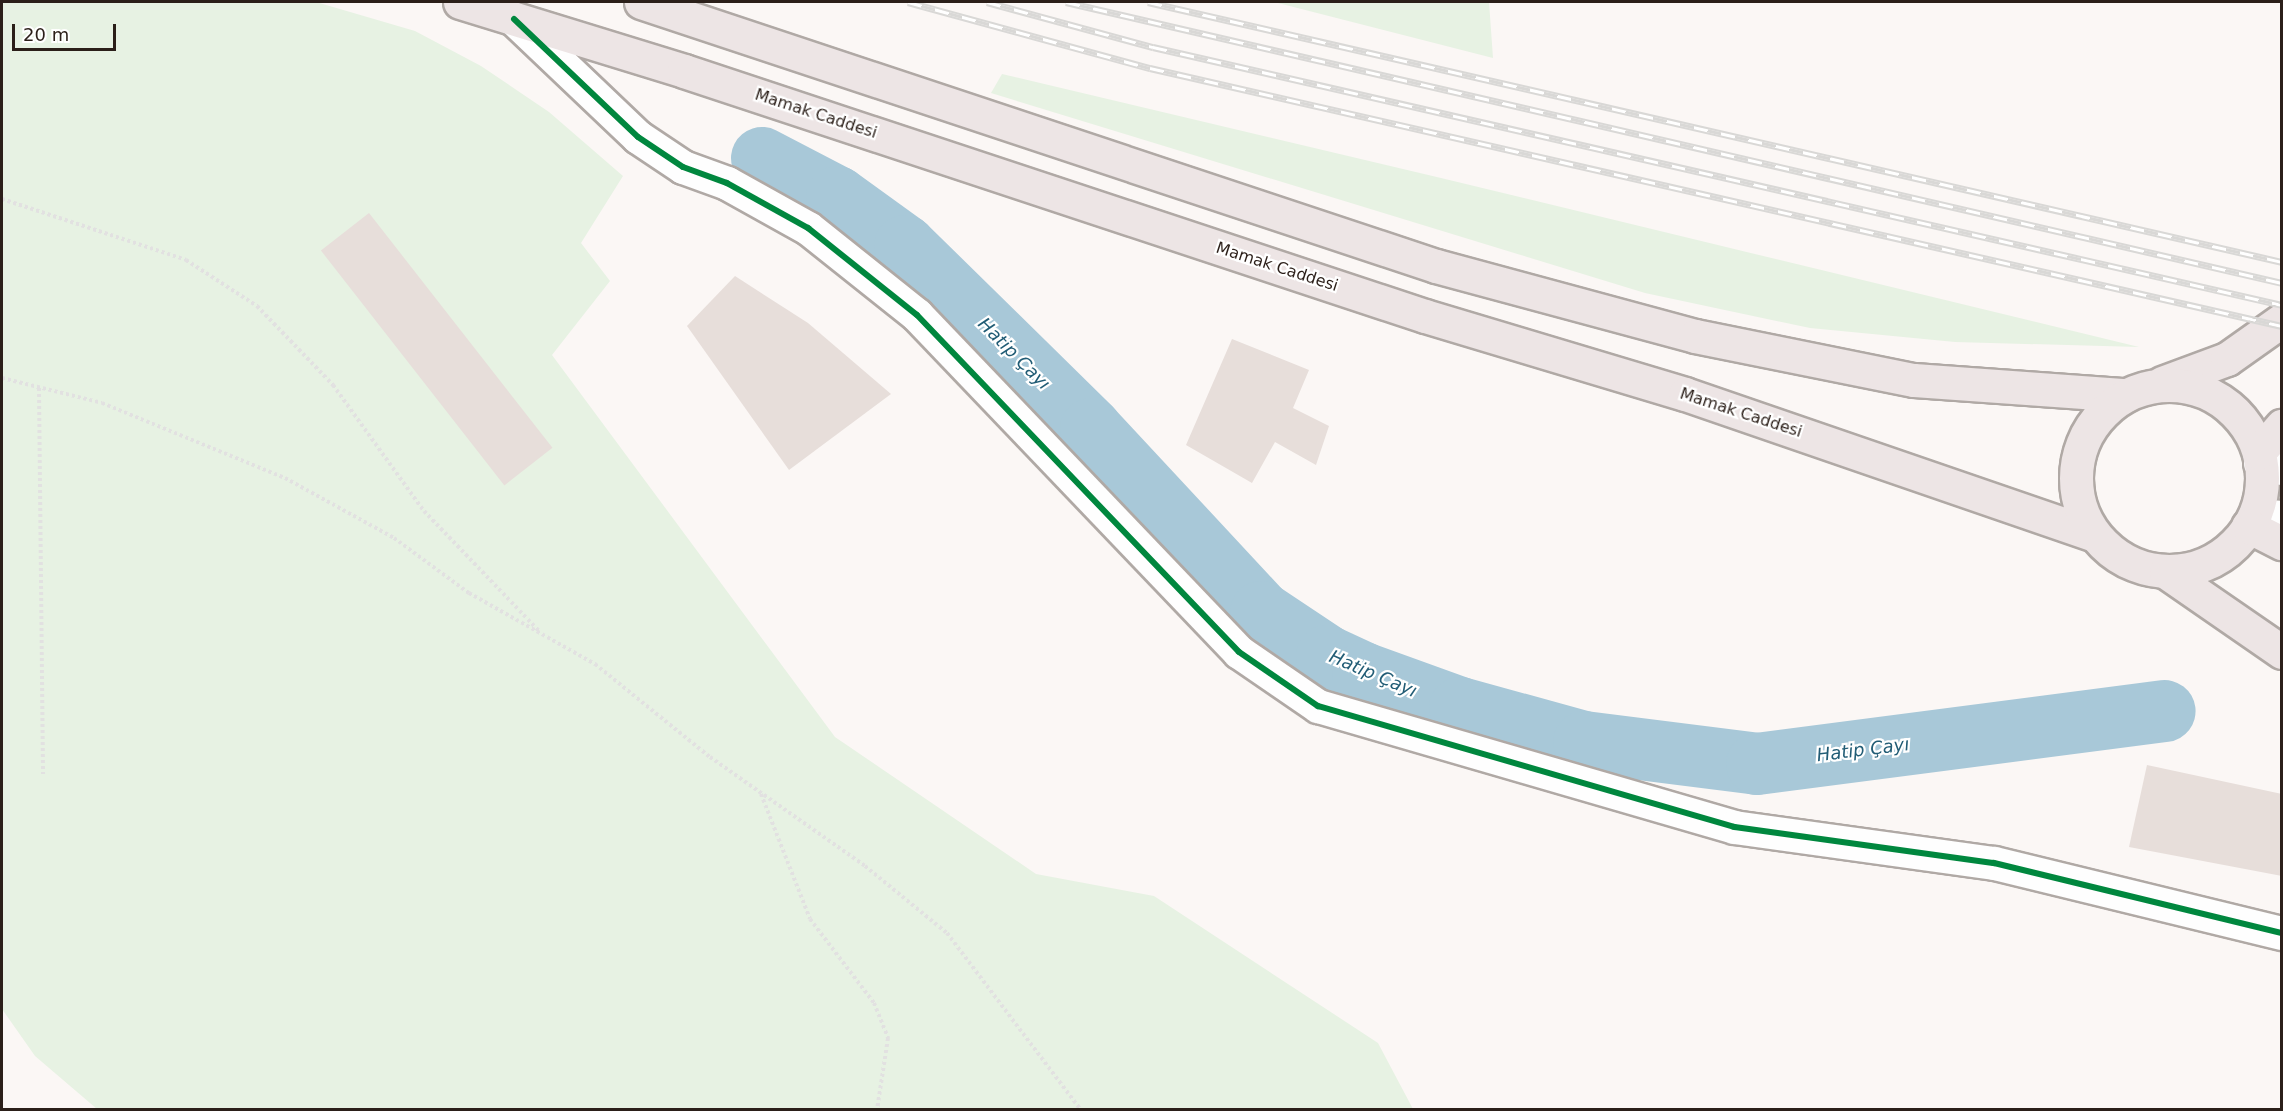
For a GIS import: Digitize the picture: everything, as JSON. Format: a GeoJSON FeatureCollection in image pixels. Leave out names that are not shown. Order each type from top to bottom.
{"type":"FeatureCollection","features":[{"type":"Feature","properties":{"kind":"main road","name":"Mamak Caddesi"},"geometry":{"type":"LineString","coordinates":[[460,2],[684,71],[1425,316],[1685,394],[2094,535]]}},
{"type":"Feature","properties":{"kind":"main road"},"geometry":{"type":"LineString","coordinates":[[641,2],[1436,266],[1672,330],[1914,380],[2139,391],[2182,386],[2210,394],[2232,408],[2267,461]]}},
{"type":"Feature","properties":{"kind":"main road"},"geometry":{"type":"LineString","coordinates":[[2262,519],[2220,558],[2194,568],[2166,572],[2139,567],[2114,555],[2094,535],[2081,512],[2075,486],[2077,460],[2096,420],[2139,391],[2227,359],[2282,320]]}},
{"type":"Feature","properties":{"kind":"main road"},"geometry":{"type":"LineString","coordinates":[[2282,426],[2267,461],[2263,484],[2262,519],[2282,543]]}},
{"type":"Feature","properties":{"kind":"main road"},"geometry":{"type":"LineString","coordinates":[[2166,572],[2282,652]]}},
{"type":"Feature","properties":{"kind":"street"},"geometry":{"type":"LineString","coordinates":[[514,19],[638,137],[683,167],[727,183],[808,228],[916,315],[1239,652],[1318,706],[1734,827],[1994,863],[2282,933]]}},
{"type":"Feature","properties":{"kind":"path"},"geometry":{"type":"LineString","coordinates":[[2,199],[186,260],[257,306],[333,386],[424,511],[542,635]]}},
{"type":"Feature","properties":{"kind":"path"},"geometry":{"type":"LineString","coordinates":[[2,378],[102,403],[285,478],[394,538],[469,593],[595,664],[761,793],[865,866],[947,933],[1082,1110]]}},
{"type":"Feature","properties":{"kind":"path"},"geometry":{"type":"LineString","coordinates":[[39,387],[43,774]]}},
{"type":"Feature","properties":{"kind":"path"},"geometry":{"type":"LineString","coordinates":[[761,793],[810,919],[874,1003],[888,1038],[877,1110]]}},
{"type":"Feature","properties":{"kind":"green space"},"geometry":{"type":"Polygon","coordinates":[[[2,2],[316,2],[415,31],[481,66],[549,112],[623,176],[581,243],[610,281],[552,355],[835,737],[1036,874],[1154,896],[1378,1043],[1413,1109],[97,1109],[35,1056],[2,1009],[2,2]]]}},
{"type":"Feature","properties":{"kind":"green space"},"geometry":{"type":"Polygon","coordinates":[[[1274,2],[1489,2],[1493,58],[1274,2]]]}},
{"type":"Feature","properties":{"kind":"green space"},"geometry":{"type":"Polygon","coordinates":[[[1002,74],[2139,347],[1955,342],[1810,328],[1645,293],[991,93],[1002,74]]]}},
{"type":"Feature","properties":{"kind":"building"},"geometry":{"type":"Polygon","coordinates":[[[369,213],[552,448],[504,485],[321,251],[369,213]]]}},
{"type":"Feature","properties":{"kind":"building"},"geometry":{"type":"Polygon","coordinates":[[[735,276],[808,323],[891,394],[789,470],[687,326],[735,276]]]}},
{"type":"Feature","properties":{"kind":"building"},"geometry":{"type":"Polygon","coordinates":[[[1232,339],[1309,370],[1293,408],[1329,426],[1316,465],[1275,442],[1252,483],[1186,445],[1232,339]]]}},
{"type":"Feature","properties":{"kind":"building"},"geometry":{"type":"Polygon","coordinates":[[[2147,765],[2282,794],[2282,876],[2129,847],[2147,765]]]}},
{"type":"Feature","properties":{"kind":"waterway","name":"Hatip Çayı"},"geometry":{"type":"LineString","coordinates":[[762,158],[837,197],[905,246],[1091,429],[1261,612],[1327,656],[1363,673],[1460,708],[1584,742],[1757,764],[2165,711]]}},
{"type":"Feature","properties":{"kind":"railway"},"geometry":{"type":"LineString","coordinates":[[908,2],[1150,68],[2282,326]]}},
{"type":"Feature","properties":{"kind":"railway"},"geometry":{"type":"LineString","coordinates":[[987,2],[1153,47],[2282,305]]}},
{"type":"Feature","properties":{"kind":"railway"},"geometry":{"type":"LineString","coordinates":[[1066,2],[2282,283]]}},
{"type":"Feature","properties":{"kind":"railway"},"geometry":{"type":"LineString","coordinates":[[1148,2],[2282,262]]}},
{"type":"Feature","properties":{"kind":"cycle path"},"geometry":{"type":"LineString","coordinates":[[514,19],[638,137],[683,167],[727,183],[808,228],[917,315],[1239,652],[1318,706],[1734,827],[1994,863],[2282,933]]}}]}
